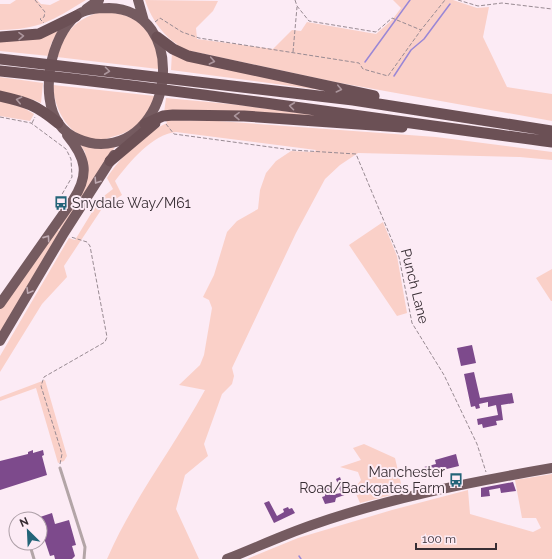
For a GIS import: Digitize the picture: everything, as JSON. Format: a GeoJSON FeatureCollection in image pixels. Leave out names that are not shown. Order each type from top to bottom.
{"type":"FeatureCollection","features":[{"type":"Feature","properties":{"kind":"highway"},"geometry":{"type":"LineString","coordinates":[[0,304],[82,184],[85,170],[83,160],[77,148],[61,126],[50,97],[51,69],[55,47],[65,27],[79,14],[99,0]]}},
{"type":"Feature","properties":{"kind":"highway"},"geometry":{"type":"LineString","coordinates":[[138,0],[144,21]]}},
{"type":"Feature","properties":{"kind":"highway"},"geometry":{"type":"LineString","coordinates":[[0,36],[29,36],[79,14],[95,9],[114,8],[132,13],[144,21],[157,37],[175,50],[188,56],[365,94],[552,130]]}},
{"type":"Feature","properties":{"kind":"highway"},"geometry":{"type":"LineString","coordinates":[[145,124],[152,115],[159,94],[163,64],[162,53],[157,37]]}},
{"type":"Feature","properties":{"kind":"highway"},"geometry":{"type":"LineString","coordinates":[[0,59],[354,100],[552,130]]}},
{"type":"Feature","properties":{"kind":"highway"},"geometry":{"type":"LineString","coordinates":[[0,71],[178,91],[552,142]]}},
{"type":"Feature","properties":{"kind":"highway"},"geometry":{"type":"LineString","coordinates":[[0,96],[25,102],[38,109],[81,140],[91,143],[114,142],[127,137],[145,124],[163,116],[180,115],[297,119],[500,135]]}},
{"type":"Feature","properties":{"kind":"highway"},"geometry":{"type":"LineString","coordinates":[[110,161],[154,124],[164,119],[180,115]]}},
{"type":"Feature","properties":{"kind":"highway"},"geometry":{"type":"LineString","coordinates":[[0,341],[64,233],[127,137]]}},
{"type":"Feature","properties":{"kind":"highway"},"geometry":{"type":"LineString","coordinates":[[227,559],[273,539],[326,520],[391,502],[488,479],[552,468]]}},
{"type":"Feature","properties":{"kind":"lane"},"geometry":{"type":"LineString","coordinates":[[60,468],[84,548],[84,559]]}},
{"type":"Feature","properties":{"kind":"path"},"geometry":{"type":"LineString","coordinates":[[35,0],[45,12],[44,16],[40,19],[44,29]]}},
{"type":"Feature","properties":{"kind":"path"},"geometry":{"type":"LineString","coordinates":[[295,0],[297,6],[309,20],[376,32],[392,18],[421,30]]}},
{"type":"Feature","properties":{"kind":"path"},"geometry":{"type":"LineString","coordinates":[[155,22],[160,18],[176,29],[199,38],[360,63],[363,69],[388,76],[445,0]]}},
{"type":"Feature","properties":{"kind":"path"},"geometry":{"type":"LineString","coordinates":[[458,0],[478,6],[502,3],[552,9]]}},
{"type":"Feature","properties":{"kind":"path"},"geometry":{"type":"LineString","coordinates":[[293,52],[297,6]]}},
{"type":"Feature","properties":{"kind":"path"},"geometry":{"type":"LineString","coordinates":[[31,123],[38,109]]}},
{"type":"Feature","properties":{"kind":"path"},"geometry":{"type":"LineString","coordinates":[[0,117],[31,123],[66,149],[69,153],[72,176],[61,196],[64,202]]}},
{"type":"Feature","properties":{"kind":"path","name":"Punch Lane"},"geometry":{"type":"LineString","coordinates":[[165,122],[174,134],[292,150],[356,154],[399,256],[412,323],[444,375],[458,403],[477,444],[488,479]]}},
{"type":"Feature","properties":{"kind":"path"},"geometry":{"type":"LineString","coordinates":[[60,468],[62,454],[41,386],[44,377],[105,342],[107,337],[90,246],[87,242],[68,236]]}},
{"type":"Feature","properties":{"kind":"shaded area"},"geometry":{"type":"Polygon","coordinates":[[[16,0],[37,0],[41,4],[50,5],[60,0],[86,0],[64,13],[36,26],[0,30],[0,4],[10,4],[16,0]]]}},
{"type":"Feature","properties":{"kind":"shaded area"},"geometry":{"type":"Polygon","coordinates":[[[145,0],[218,1],[213,11],[196,28],[197,39],[273,49],[292,30],[301,31],[307,22],[376,34],[392,20],[401,8],[393,0],[453,0],[477,8],[489,7],[483,37],[507,87],[552,94],[552,121],[335,82],[191,51],[190,53],[175,47],[177,44],[166,36],[157,25],[145,0]]]}},
{"type":"Feature","properties":{"kind":"shaded area"},"geometry":{"type":"Polygon","coordinates":[[[100,12],[109,12],[127,16],[135,20],[149,31],[154,38],[158,49],[158,69],[57,57],[63,41],[72,28],[83,19],[100,12]]]}},
{"type":"Feature","properties":{"kind":"shaded area"},"geometry":{"type":"Polygon","coordinates":[[[59,29],[51,44],[49,56],[0,51],[0,40],[59,29]]]}},
{"type":"Feature","properties":{"kind":"shaded area"},"geometry":{"type":"Polygon","coordinates":[[[172,52],[328,91],[171,70],[172,52]]]}},
{"type":"Feature","properties":{"kind":"shaded area"},"geometry":{"type":"Polygon","coordinates":[[[0,77],[43,83],[41,103],[0,91],[0,77]]]}},
{"type":"Feature","properties":{"kind":"shaded area"},"geometry":{"type":"Polygon","coordinates":[[[53,85],[155,96],[146,116],[131,130],[104,140],[89,139],[72,130],[60,114],[54,95],[53,85]]]}},
{"type":"Feature","properties":{"kind":"shaded area"},"geometry":{"type":"Polygon","coordinates":[[[166,98],[240,105],[337,118],[164,113],[166,98]]]}},
{"type":"Feature","properties":{"kind":"shaded area"},"geometry":{"type":"Polygon","coordinates":[[[0,100],[11,102],[13,105],[22,107],[34,114],[30,121],[0,116],[0,100]]]}},
{"type":"Feature","properties":{"kind":"shaded area"},"geometry":{"type":"Polygon","coordinates":[[[166,120],[218,121],[436,137],[552,152],[552,160],[520,157],[358,153],[340,165],[325,179],[296,233],[232,368],[234,376],[232,384],[222,394],[204,444],[208,456],[185,475],[176,509],[199,559],[107,559],[117,537],[141,494],[205,390],[179,385],[200,365],[204,355],[212,308],[209,300],[203,297],[214,275],[227,232],[237,221],[258,209],[260,190],[266,173],[276,161],[291,151],[314,152],[316,150],[176,132],[158,138],[134,158],[115,181],[122,195],[103,207],[64,266],[67,277],[42,304],[0,372],[0,356],[69,238],[75,240],[100,199],[113,189],[107,178],[112,170],[142,139],[167,123],[166,120]]]}},
{"type":"Feature","properties":{"kind":"shaded area"},"geometry":{"type":"Polygon","coordinates":[[[79,143],[103,148],[115,147],[62,231],[57,228],[88,167],[85,152],[79,143]]]}},
{"type":"Feature","properties":{"kind":"shaded area"},"geometry":{"type":"Polygon","coordinates":[[[383,222],[397,256],[407,313],[397,316],[349,245],[383,222]]]}},
{"type":"Feature","properties":{"kind":"shaded area"},"geometry":{"type":"Polygon","coordinates":[[[57,229],[61,232],[0,336],[0,309],[57,229]]]}},
{"type":"Feature","properties":{"kind":"shaded area"},"geometry":{"type":"Polygon","coordinates":[[[552,269],[552,301],[551,301],[536,278],[552,269]]]}},
{"type":"Feature","properties":{"kind":"shaded area"},"geometry":{"type":"Polygon","coordinates":[[[45,380],[67,456],[64,461],[58,463],[36,388],[0,401],[0,397],[45,380]]]}},
{"type":"Feature","properties":{"kind":"shaded area"},"geometry":{"type":"Polygon","coordinates":[[[364,444],[395,458],[403,492],[360,503],[354,489],[361,480],[358,472],[340,467],[361,460],[353,448],[364,444]]]}},
{"type":"Feature","properties":{"kind":"shaded area"},"geometry":{"type":"Polygon","coordinates":[[[552,474],[552,559],[247,559],[298,538],[392,510],[468,490],[470,514],[533,532],[541,528],[536,518],[522,518],[515,480],[552,474]]]}},
{"type":"Feature","properties":{"kind":"building"},"geometry":{"type":"Polygon","coordinates":[[[472,345],[476,363],[461,366],[457,348],[472,345]]]}},
{"type":"Feature","properties":{"kind":"building"},"geometry":{"type":"Polygon","coordinates":[[[474,372],[480,398],[512,393],[514,403],[501,405],[503,420],[496,421],[497,425],[483,428],[482,424],[478,425],[477,419],[498,415],[496,405],[488,407],[488,402],[479,404],[480,408],[476,409],[475,406],[471,407],[464,374],[474,372]]]}},
{"type":"Feature","properties":{"kind":"building"},"geometry":{"type":"Polygon","coordinates":[[[33,450],[33,453],[43,450],[44,455],[42,456],[47,475],[0,490],[0,461],[28,454],[28,452],[33,450]]]}},
{"type":"Feature","properties":{"kind":"building"},"geometry":{"type":"Polygon","coordinates":[[[456,454],[459,466],[426,474],[424,467],[436,464],[435,460],[456,454]]]}},
{"type":"Feature","properties":{"kind":"building"},"geometry":{"type":"Polygon","coordinates":[[[340,477],[344,489],[348,488],[350,493],[336,498],[335,502],[325,504],[322,497],[325,496],[324,487],[328,486],[330,495],[341,493],[336,479],[340,477]]]}},
{"type":"Feature","properties":{"kind":"building"},"geometry":{"type":"Polygon","coordinates":[[[513,482],[516,491],[501,493],[500,488],[489,490],[490,496],[481,497],[481,488],[513,482]]]}},
{"type":"Feature","properties":{"kind":"building"},"geometry":{"type":"Polygon","coordinates":[[[269,501],[277,516],[284,512],[283,509],[288,507],[289,509],[292,508],[295,513],[274,523],[264,503],[269,501]]]}},
{"type":"Feature","properties":{"kind":"building"},"geometry":{"type":"Polygon","coordinates":[[[52,513],[55,524],[69,520],[76,545],[72,546],[75,556],[72,559],[55,559],[54,555],[50,556],[48,550],[48,514],[52,513]]]}},
{"type":"Feature","properties":{"kind":"waterway"},"geometry":{"type":"LineString","coordinates":[[365,62],[410,0]]}},
{"type":"Feature","properties":{"kind":"waterway"},"geometry":{"type":"LineString","coordinates":[[394,76],[411,50],[424,39],[450,4]]}},
{"type":"Feature","properties":{"kind":"place","name":"Snydale Way/M61"},"geometry":{"type":"Point","coordinates":[61,203]}},
{"type":"Feature","properties":{"kind":"place","name":"Manchester Road/Backgates Farm"},"geometry":{"type":"Point","coordinates":[456,480]}}]}
